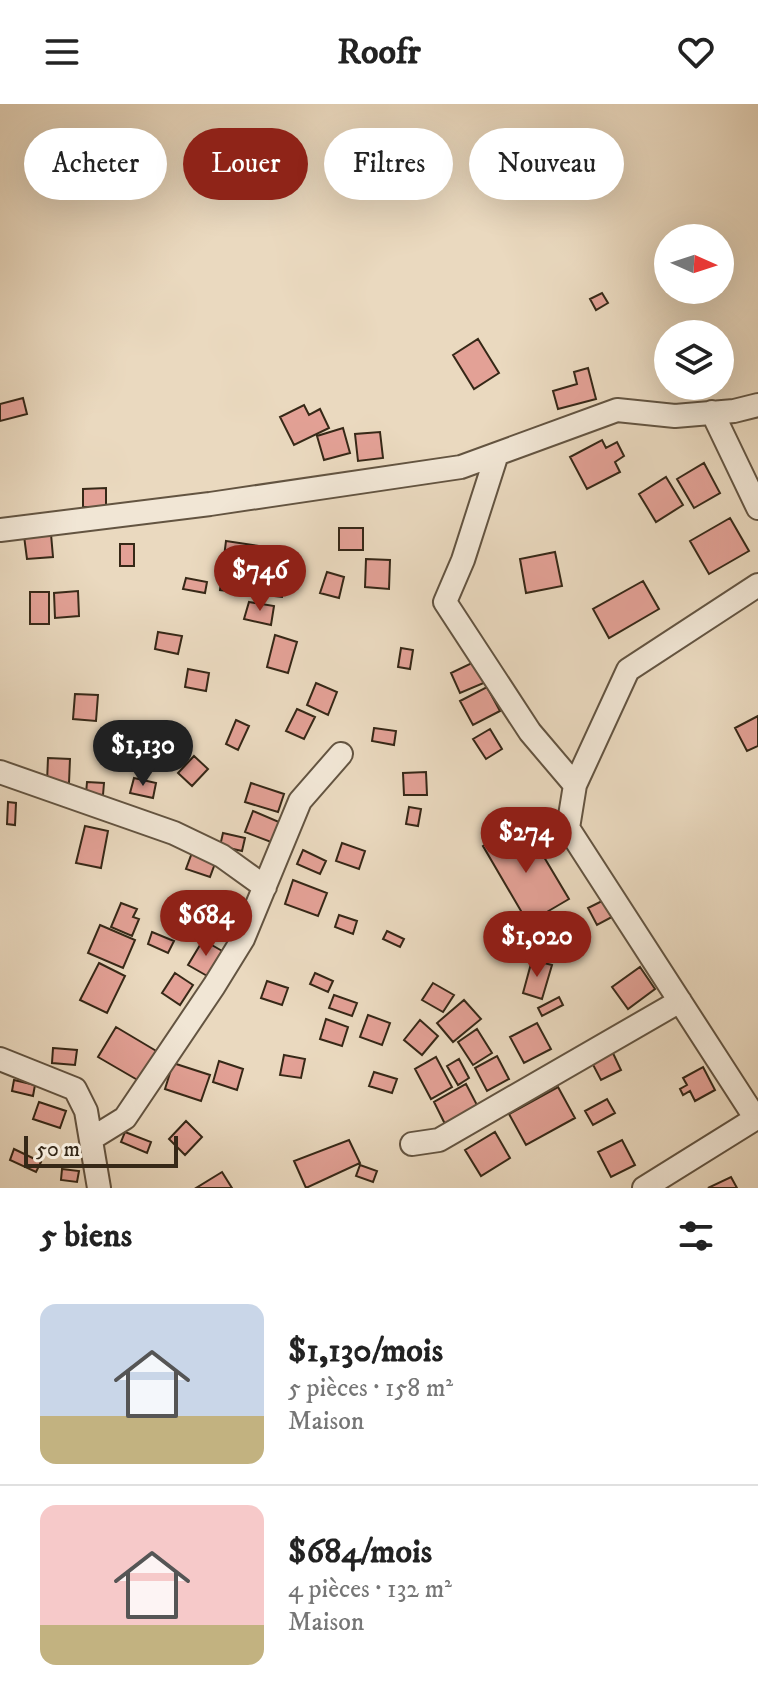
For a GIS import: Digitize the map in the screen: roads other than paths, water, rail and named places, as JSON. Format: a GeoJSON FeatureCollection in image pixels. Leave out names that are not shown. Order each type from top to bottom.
{"type":"FeatureCollection","features":[{"type":"Feature","properties":{"kind":"street"},"geometry":{"type":"LineString","coordinates":[[0,530],[210,504],[461,467],[617,410],[675,416],[758,405]]}},
{"type":"Feature","properties":{"kind":"street"},"geometry":{"type":"LineString","coordinates":[[712,412],[758,508]]}},
{"type":"Feature","properties":{"kind":"street"},"geometry":{"type":"LineString","coordinates":[[497,454],[463,560],[445,602],[530,732],[575,785]]}},
{"type":"Feature","properties":{"kind":"street"},"geometry":{"type":"LineString","coordinates":[[644,1188],[757,1118],[568,828],[575,785],[628,670],[758,585]]}},
{"type":"Feature","properties":{"kind":"street"},"geometry":{"type":"LineString","coordinates":[[91,1139],[125,1118],[243,939],[300,801],[341,754]]}},
{"type":"Feature","properties":{"kind":"street"},"geometry":{"type":"LineString","coordinates":[[0,772],[174,833],[222,856],[265,887]]}},
{"type":"Feature","properties":{"kind":"street"},"geometry":{"type":"LineString","coordinates":[[412,1144],[439,1140],[680,1001]]}},
{"type":"Feature","properties":{"kind":"street"},"geometry":{"type":"LineString","coordinates":[[0,1059],[75,1089],[86,1111],[99,1188]]}}]}
